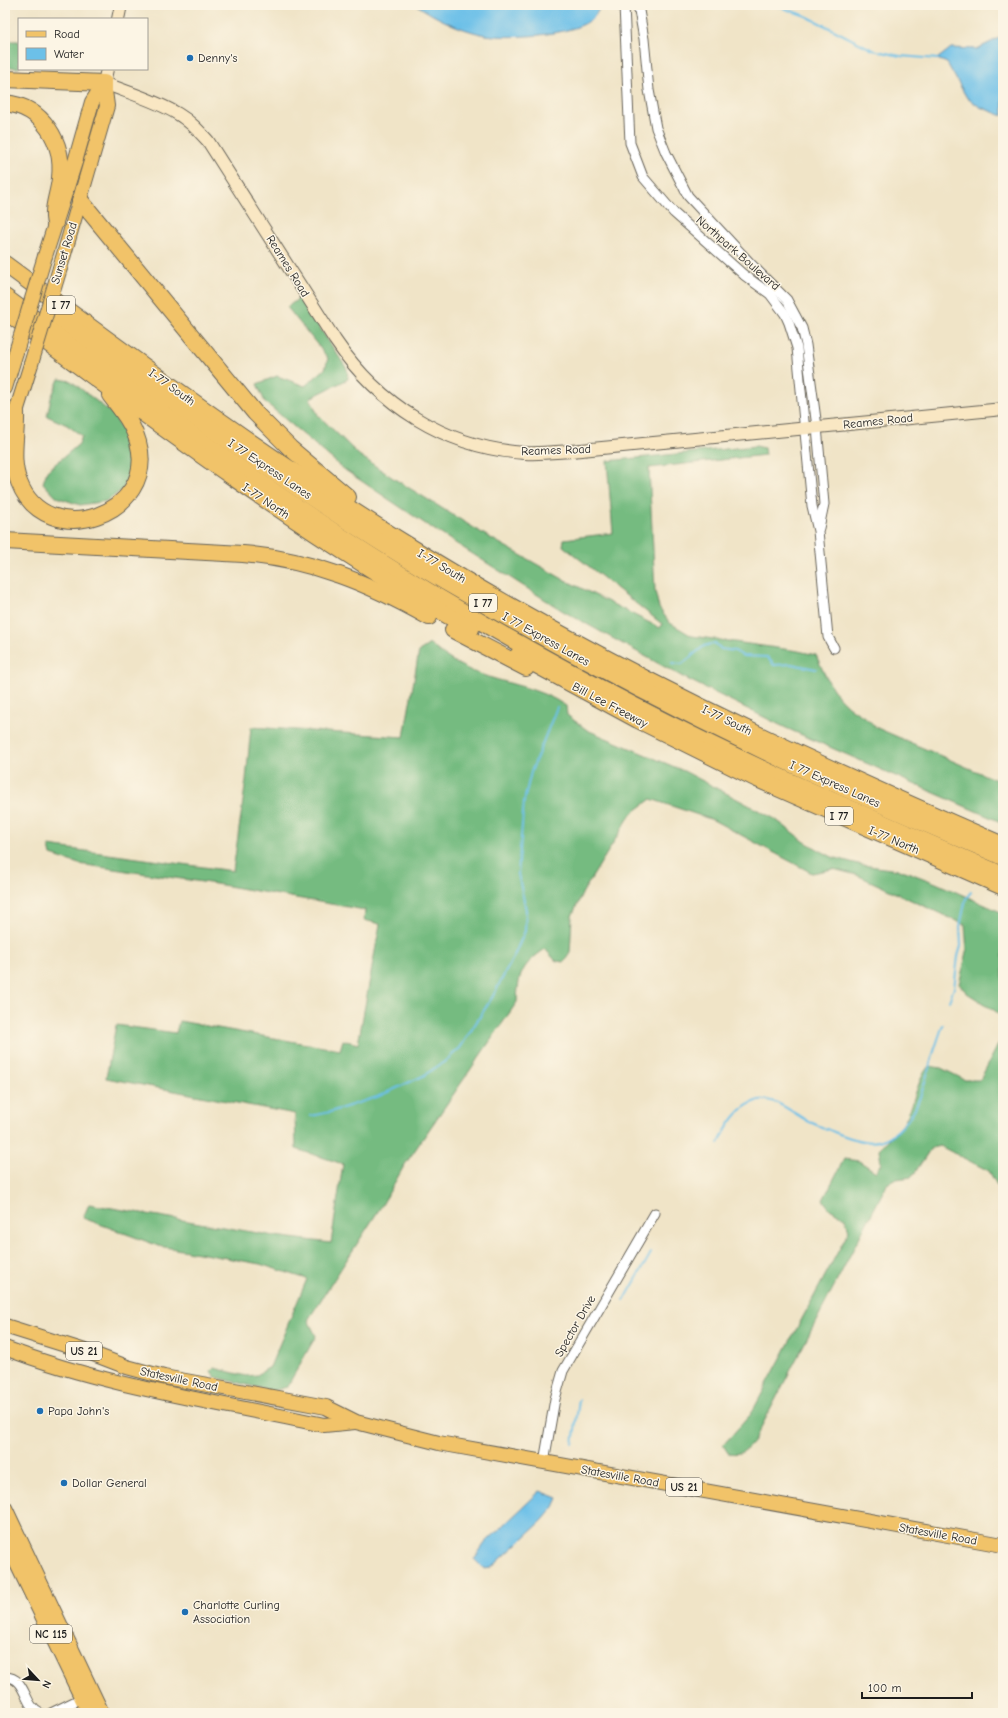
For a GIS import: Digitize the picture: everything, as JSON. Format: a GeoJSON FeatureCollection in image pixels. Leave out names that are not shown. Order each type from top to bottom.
{"type":"FeatureCollection","features":[{"type":"Feature","properties":{"kind":"highway"},"geometry":{"type":"LineString","coordinates":[[5,79],[106,76]]}},
{"type":"Feature","properties":{"kind":"highway"},"geometry":{"type":"LineString","coordinates":[[5,103],[20,106],[38,117],[47,126],[55,138],[59,151],[60,167],[59,188],[53,215],[55,223]]}},
{"type":"Feature","properties":{"kind":"highway"},"geometry":{"type":"LineString","coordinates":[[80,200],[238,393],[272,431],[308,465],[412,548]]}},
{"type":"Feature","properties":{"kind":"highway","name":"I-77 South"},"geometry":{"type":"LineString","coordinates":[[5,264],[230,428],[331,497],[412,548],[563,635],[695,705],[846,777],[1003,845]]}},
{"type":"Feature","properties":{"kind":"highway","name":"I 77 Express Lanes"},"geometry":{"type":"LineString","coordinates":[[5,278],[168,399],[260,464],[336,514],[451,585],[564,649],[723,731],[855,793],[1003,857]]}},
{"type":"Feature","properties":{"kind":"highway","name":"I 77 Express Lanes"},"geometry":{"type":"LineString","coordinates":[[5,297],[178,425],[286,500],[364,551],[477,619],[596,685],[715,746],[848,808],[1003,875]]}},
{"type":"Feature","properties":{"kind":"highway","name":"I-77 North"},"geometry":{"type":"LineString","coordinates":[[5,311],[208,460],[321,537],[430,605],[542,668]]}},
{"type":"Feature","properties":{"kind":"highway"},"geometry":{"type":"LineString","coordinates":[[16,412],[17,424],[14,445],[15,468],[19,483],[26,496],[44,511],[64,519],[84,520],[103,514],[120,503],[132,488],[139,470],[140,456],[138,442],[133,429],[120,409],[97,380]]}},
{"type":"Feature","properties":{"kind":"highway"},"geometry":{"type":"LineString","coordinates":[[7,543],[243,554],[296,562],[341,574],[371,586],[524,668],[542,668]]}},
{"type":"Feature","properties":{"kind":"highway","name":"Bill Lee Freeway"},"geometry":{"type":"LineString","coordinates":[[542,668],[678,740]]}},
{"type":"Feature","properties":{"kind":"highway","name":"I-77 North"},"geometry":{"type":"LineString","coordinates":[[678,740],[797,798],[1003,887]]}},
{"type":"Feature","properties":{"kind":"main road"},"geometry":{"type":"LineString","coordinates":[[118,18],[121,5]]}},
{"type":"Feature","properties":{"kind":"main road","name":"Reames Road"},"geometry":{"type":"LineString","coordinates":[[106,76],[178,114],[191,123],[208,141],[352,364],[387,399],[436,430],[456,438],[495,449],[540,453],[1003,409]]}},
{"type":"Feature","properties":{"kind":"main road","name":"Sunset Road"},"geometry":{"type":"LineString","coordinates":[[5,442],[31,364],[107,106],[106,76]]}},
{"type":"Feature","properties":{"kind":"main road","name":"Sunset Road"},"geometry":{"type":"LineString","coordinates":[[5,388],[92,102],[106,76]]}},
{"type":"Feature","properties":{"kind":"main road","name":"Statesville Road"},"geometry":{"type":"LineString","coordinates":[[5,1326],[88,1352],[127,1367],[164,1377],[326,1407],[356,1422],[439,1443],[1003,1545]]}},
{"type":"Feature","properties":{"kind":"main road","name":"Statesville Road"},"geometry":{"type":"LineString","coordinates":[[5,1348],[82,1373],[160,1391],[324,1425],[356,1422]]}},
{"type":"Feature","properties":{"kind":"main road"},"geometry":{"type":"LineString","coordinates":[[160,1391],[164,1377]]}},
{"type":"Feature","properties":{"kind":"main road","name":"NC 115"},"geometry":{"type":"LineString","coordinates":[[5,1508],[14,1554],[89,1713]]}},
{"type":"Feature","properties":{"kind":"main road","name":"NC 115"},"geometry":{"type":"LineString","coordinates":[[5,1539],[102,1713]]}},
{"type":"Feature","properties":{"kind":"street","name":"Northpark Boulevard"},"geometry":{"type":"LineString","coordinates":[[624,5],[630,143],[643,177],[674,213],[744,275],[770,294],[785,314],[793,331],[797,348],[811,428]]}},
{"type":"Feature","properties":{"kind":"street","name":"Northpark Boulevard"},"geometry":{"type":"LineString","coordinates":[[638,5],[644,39],[648,90],[656,128],[666,153],[688,196],[752,265],[778,290],[794,311],[805,338],[811,428],[811,500],[818,531],[828,637],[834,648]]}},
{"type":"Feature","properties":{"kind":"street","name":"Spector Drive"},"geometry":{"type":"LineString","coordinates":[[544,1462],[555,1399],[564,1371],[655,1213]]}},
{"type":"Feature","properties":{"kind":"street"},"geometry":{"type":"LineString","coordinates":[[5,1677],[10,1677],[19,1682],[32,1708],[40,1713]]}},
{"type":"Feature","properties":{"kind":"street"},"geometry":{"type":"LineString","coordinates":[[51,1713],[82,1698]]}},
{"type":"Feature","properties":{"kind":"green space"},"geometry":{"type":"Polygon","coordinates":[[[5,41],[18,41],[18,68],[5,67],[5,41]]]}},
{"type":"Feature","properties":{"kind":"green space"},"geometry":{"type":"Polygon","coordinates":[[[300,298],[347,369],[348,379],[310,398],[318,415],[359,455],[393,478],[487,536],[561,578],[660,628],[662,624],[563,546],[564,539],[613,533],[607,461],[756,446],[764,448],[765,455],[649,468],[655,591],[659,608],[670,623],[692,636],[798,651],[816,655],[837,695],[851,709],[875,727],[1003,783],[1003,823],[786,728],[683,677],[563,611],[430,527],[345,470],[265,402],[257,384],[277,376],[305,386],[325,369],[328,358],[287,307],[300,298]]]}},
{"type":"Feature","properties":{"kind":"green space"},"geometry":{"type":"Polygon","coordinates":[[[59,379],[71,381],[114,415],[128,441],[132,464],[123,489],[107,501],[80,505],[56,497],[43,483],[47,471],[79,444],[82,436],[67,425],[47,416],[51,398],[59,379]]]}},
{"type":"Feature","properties":{"kind":"green space"},"geometry":{"type":"Polygon","coordinates":[[[430,644],[451,660],[474,672],[545,694],[566,706],[567,715],[587,730],[684,771],[775,819],[805,842],[832,857],[862,865],[905,871],[1003,913],[1003,1016],[967,993],[959,984],[967,952],[965,925],[857,875],[833,869],[812,873],[713,820],[651,799],[631,814],[583,892],[572,916],[570,953],[564,962],[556,961],[545,949],[526,965],[520,977],[517,1002],[404,1166],[382,1205],[308,1320],[316,1336],[287,1387],[272,1391],[215,1377],[211,1371],[214,1368],[246,1376],[257,1375],[270,1367],[307,1279],[260,1264],[159,1246],[83,1218],[89,1204],[275,1236],[331,1243],[343,1164],[296,1149],[295,1114],[106,1078],[116,1025],[176,1033],[179,1021],[340,1050],[343,1040],[358,1044],[380,924],[364,920],[365,910],[216,884],[79,864],[51,855],[49,846],[233,871],[246,780],[251,727],[404,737],[419,651],[430,644]]]}},
{"type":"Feature","properties":{"kind":"green space"},"geometry":{"type":"Polygon","coordinates":[[[1003,1035],[1003,1196],[989,1171],[940,1146],[931,1148],[912,1177],[896,1179],[887,1184],[754,1441],[748,1448],[740,1453],[728,1453],[723,1445],[751,1414],[849,1231],[846,1219],[830,1209],[823,1200],[844,1159],[859,1161],[876,1172],[881,1163],[879,1149],[898,1131],[903,1124],[910,1110],[924,1072],[929,1066],[941,1068],[965,1080],[980,1080],[1003,1035]]]}},
{"type":"Feature","properties":{"kind":"water"},"geometry":{"type":"Polygon","coordinates":[[[417,5],[601,5],[593,18],[584,24],[571,29],[556,33],[506,37],[481,34],[464,29],[439,19],[417,5]]]}},
{"type":"Feature","properties":{"kind":"water"},"geometry":{"type":"Polygon","coordinates":[[[1003,36],[1003,116],[980,107],[967,98],[947,63],[937,59],[951,48],[977,49],[1003,36]]]}},
{"type":"Feature","properties":{"kind":"water"},"geometry":{"type":"Polygon","coordinates":[[[540,1491],[558,1498],[554,1507],[542,1521],[491,1568],[484,1569],[474,1559],[485,1543],[540,1491]]]}},
{"type":"Feature","properties":{"kind":"waterway"},"geometry":{"type":"LineString","coordinates":[[774,5],[806,16],[873,50],[900,56],[938,59]]}},
{"type":"Feature","properties":{"kind":"waterway"},"geometry":{"type":"LineString","coordinates":[[672,663],[682,664],[704,646],[715,643],[721,649],[735,651],[743,656],[767,657],[774,665],[791,664],[816,669]]}},
{"type":"Feature","properties":{"kind":"waterway"},"geometry":{"type":"LineString","coordinates":[[311,1116],[330,1112],[377,1097],[423,1076],[444,1062],[460,1048],[493,996],[525,931],[526,910],[518,874],[524,801],[531,772],[557,707]]}},
{"type":"Feature","properties":{"kind":"waterway"},"geometry":{"type":"LineString","coordinates":[[949,1001],[954,988],[958,956],[961,946],[960,926],[966,898],[971,892]]}},
{"type":"Feature","properties":{"kind":"waterway"},"geometry":{"type":"LineString","coordinates":[[719,1143],[734,1117],[745,1106],[759,1100],[777,1103],[806,1120],[854,1139],[872,1142],[880,1141],[889,1137],[897,1132],[905,1123],[917,1104],[943,1025]]}},
{"type":"Feature","properties":{"kind":"waterway"},"geometry":{"type":"LineString","coordinates":[[624,1301],[651,1253]]}},
{"type":"Feature","properties":{"kind":"waterway"},"geometry":{"type":"LineString","coordinates":[[573,1444],[579,1400]]}},
{"type":"Feature","properties":{"kind":"place","name":"Denny's"},"geometry":{"type":"Point","coordinates":[190,58]}},
{"type":"Feature","properties":{"kind":"place","name":"Papa John's"},"geometry":{"type":"Point","coordinates":[40,1411]}},
{"type":"Feature","properties":{"kind":"place","name":"Dollar General"},"geometry":{"type":"Point","coordinates":[64,1483]}},
{"type":"Feature","properties":{"kind":"place","name":"Charlotte Curling Association"},"geometry":{"type":"Point","coordinates":[185,1612]}}]}
